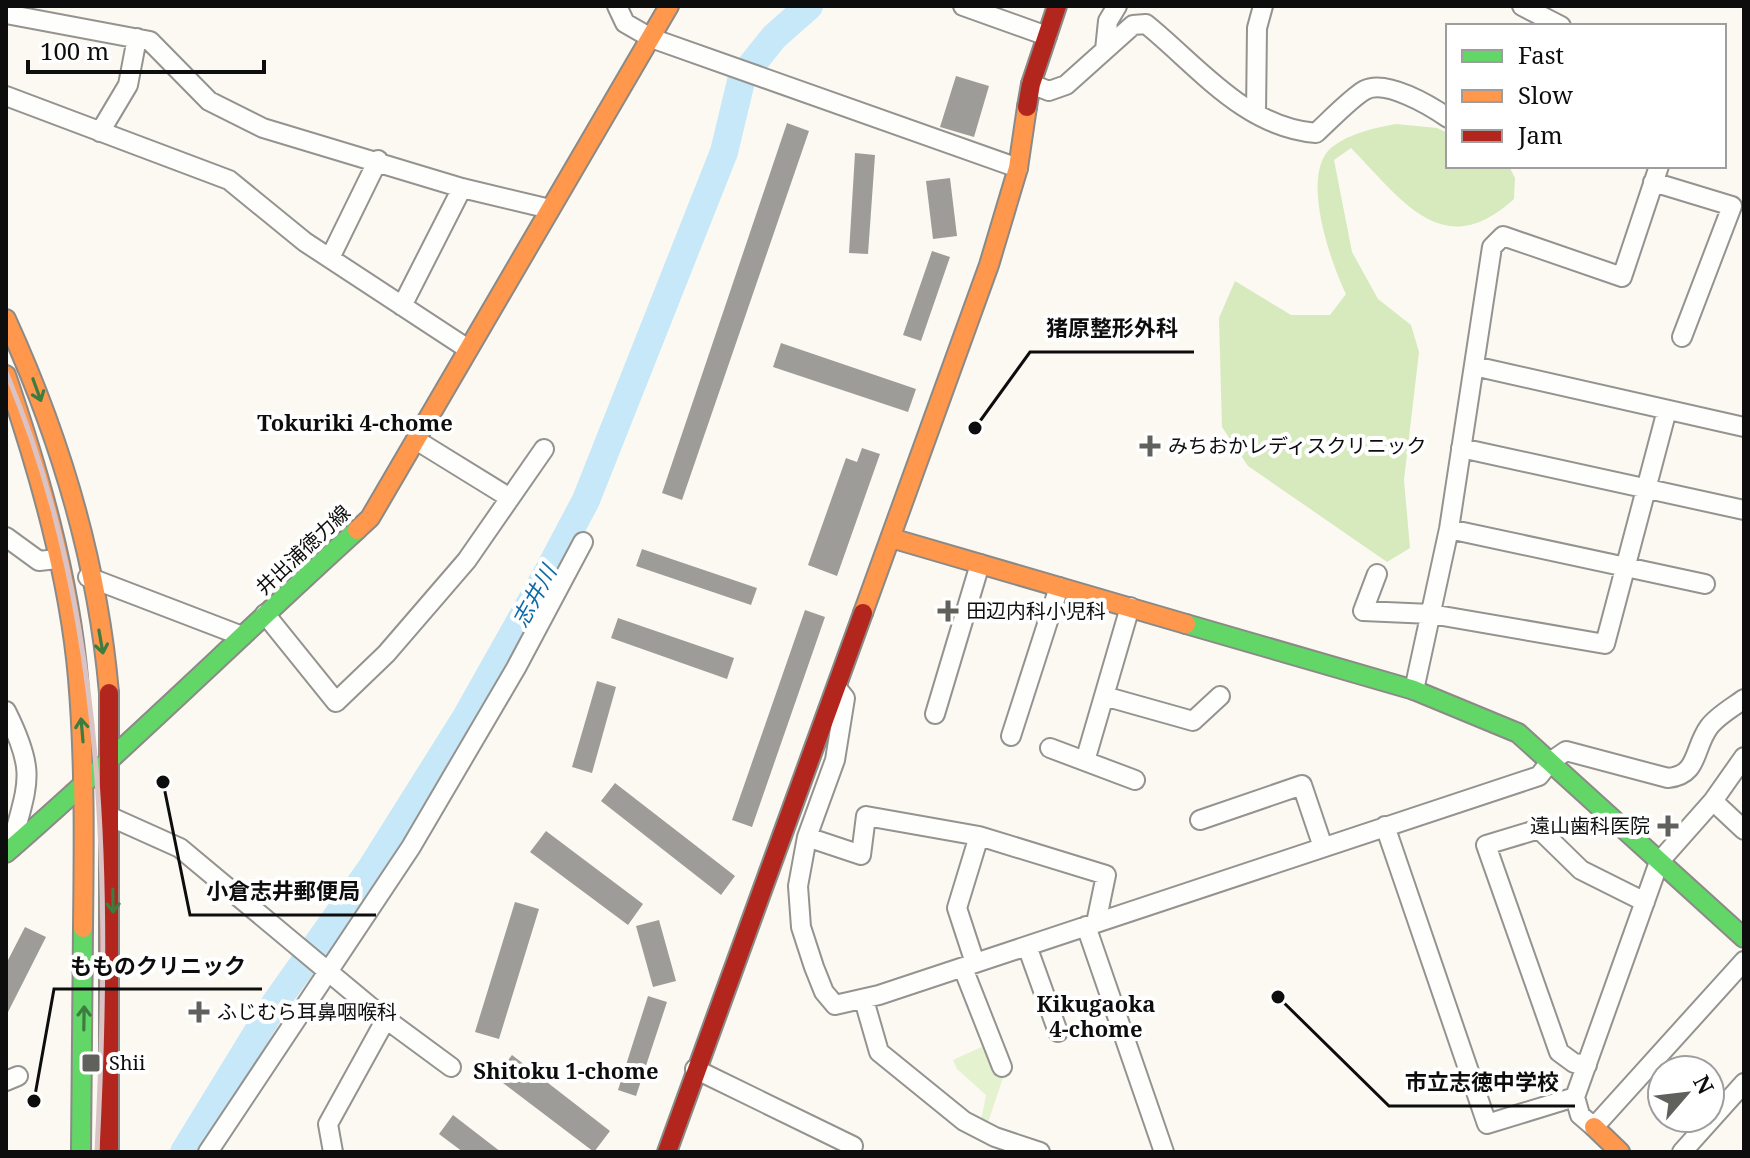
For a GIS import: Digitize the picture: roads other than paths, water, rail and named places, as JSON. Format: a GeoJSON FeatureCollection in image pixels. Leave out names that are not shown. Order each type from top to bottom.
{"type":"FeatureCollection","features":[{"type":"Feature","properties":{"kind":"main road","name":"井出浦徳力線"},"geometry":{"type":"LineString","coordinates":[[8,850],[109,764],[144,726],[370,518],[669,6]]}},
{"type":"Feature","properties":{"kind":"main road"},"geometry":{"type":"LineString","coordinates":[[667,1152],[989,265],[1018,168],[1031,84],[1057,6]]}},
{"type":"Feature","properties":{"kind":"main road"},"geometry":{"type":"LineString","coordinates":[[6,319],[36,386],[53,437],[88,577],[108,687],[111,817],[109,1152]]}},
{"type":"Feature","properties":{"kind":"main road"},"geometry":{"type":"LineString","coordinates":[[6,375],[30,446],[57,559],[78,675],[85,785],[81,1152]]}},
{"type":"Feature","properties":{"kind":"main road"},"geometry":{"type":"LineString","coordinates":[[891,538],[1414,690],[1518,733],[1744,938]]}},
{"type":"Feature","properties":{"kind":"main road"},"geometry":{"type":"LineString","coordinates":[[1594,1127],[1620,1152]]}},
{"type":"Feature","properties":{"kind":"street"},"geometry":{"type":"LineString","coordinates":[[617,6],[625,23],[651,38],[1018,168]]}},
{"type":"Feature","properties":{"kind":"street"},"geometry":{"type":"LineString","coordinates":[[963,6],[982,9],[1047,36]]}},
{"type":"Feature","properties":{"kind":"street"},"geometry":{"type":"LineString","coordinates":[[1105,50],[1108,21],[1117,6]]}},
{"type":"Feature","properties":{"kind":"street"},"geometry":{"type":"LineString","coordinates":[[1256,114],[1257,28],[1263,6]]}},
{"type":"Feature","properties":{"kind":"street"},"geometry":{"type":"LineString","coordinates":[[1522,6],[1557,24]]}},
{"type":"Feature","properties":{"kind":"street"},"geometry":{"type":"LineString","coordinates":[[6,14],[150,41],[209,101],[263,128],[378,160],[462,188],[550,209]]}},
{"type":"Feature","properties":{"kind":"street"},"geometry":{"type":"LineString","coordinates":[[1031,84],[1049,91],[1066,85],[1133,25],[1146,24],[1236,104],[1299,132],[1316,133],[1365,90],[1380,87],[1424,101],[1446,117]]}},
{"type":"Feature","properties":{"kind":"street"},"geometry":{"type":"LineString","coordinates":[[100,132],[128,85],[137,38]]}},
{"type":"Feature","properties":{"kind":"street"},"geometry":{"type":"LineString","coordinates":[[6,96],[229,180],[280,224],[468,349]]}},
{"type":"Feature","properties":{"kind":"street"},"geometry":{"type":"LineString","coordinates":[[330,258],[378,160]]}},
{"type":"Feature","properties":{"kind":"street"},"geometry":{"type":"LineString","coordinates":[[1414,690],[1449,529],[1492,247],[1503,236],[1622,277],[1656,174],[1732,206],[1682,337]]}},
{"type":"Feature","properties":{"kind":"street"},"geometry":{"type":"LineString","coordinates":[[402,306],[462,188]]}},
{"type":"Feature","properties":{"kind":"street"},"geometry":{"type":"LineString","coordinates":[[1474,366],[1744,427]]}},
{"type":"Feature","properties":{"kind":"street"},"geometry":{"type":"LineString","coordinates":[[1377,574],[1363,611],[1431,614],[1605,644],[1667,410]]}},
{"type":"Feature","properties":{"kind":"street"},"geometry":{"type":"LineString","coordinates":[[416,440],[510,498]]}},
{"type":"Feature","properties":{"kind":"street"},"geometry":{"type":"LineString","coordinates":[[1461,448],[1744,510]]}},
{"type":"Feature","properties":{"kind":"street"},"geometry":{"type":"LineString","coordinates":[[265,614],[336,702],[386,654],[457,572],[544,449]]}},
{"type":"Feature","properties":{"kind":"street"},"geometry":{"type":"LineString","coordinates":[[1449,529],[1705,584]]}},
{"type":"Feature","properties":{"kind":"street"},"geometry":{"type":"LineString","coordinates":[[6,537],[39,561],[57,559]]}},
{"type":"Feature","properties":{"kind":"street"},"geometry":{"type":"LineString","coordinates":[[208,1152],[411,847],[516,668],[583,542]]}},
{"type":"Feature","properties":{"kind":"street"},"geometry":{"type":"LineString","coordinates":[[935,714],[980,564]]}},
{"type":"Feature","properties":{"kind":"street"},"geometry":{"type":"LineString","coordinates":[[88,577],[242,636]]}},
{"type":"Feature","properties":{"kind":"street"},"geometry":{"type":"LineString","coordinates":[[1011,736],[1059,587]]}},
{"type":"Feature","properties":{"kind":"street"},"geometry":{"type":"LineString","coordinates":[[1085,761],[1130,607]]}},
{"type":"Feature","properties":{"kind":"street"},"geometry":{"type":"LineString","coordinates":[[837,688],[845,698],[835,760],[807,837],[798,886],[801,927],[824,992],[835,1005],[864,1000],[969,966],[1539,776],[1550,762],[1566,751],[1668,778],[1681,776],[1691,769],[1709,726],[1744,699]]}},
{"type":"Feature","properties":{"kind":"street"},"geometry":{"type":"LineString","coordinates":[[1104,696],[1193,721],[1220,696]]}},
{"type":"Feature","properties":{"kind":"street"},"geometry":{"type":"LineString","coordinates":[[6,711],[24,746],[29,783],[8,850]]}},
{"type":"Feature","properties":{"kind":"street"},"geometry":{"type":"LineString","coordinates":[[1050,748],[1135,780]]}},
{"type":"Feature","properties":{"kind":"street"},"geometry":{"type":"LineString","coordinates":[[1743,762],[1659,862],[1575,1097],[1580,1115],[1594,1127],[1744,961]]}},
{"type":"Feature","properties":{"kind":"street"},"geometry":{"type":"LineString","coordinates":[[1200,820],[1302,785],[1323,847]]}},
{"type":"Feature","properties":{"kind":"street"},"geometry":{"type":"LineString","coordinates":[[1713,801],[1744,830]]}},
{"type":"Feature","properties":{"kind":"street"},"geometry":{"type":"LineString","coordinates":[[807,837],[861,855],[866,816],[979,836],[1106,875],[1091,925],[1164,1152]]}},
{"type":"Feature","properties":{"kind":"street"},"geometry":{"type":"LineString","coordinates":[[111,817],[180,848],[328,973],[451,1067]]}},
{"type":"Feature","properties":{"kind":"street"},"geometry":{"type":"LineString","coordinates":[[1385,826],[1487,1124],[1575,1097]]}},
{"type":"Feature","properties":{"kind":"street"},"geometry":{"type":"LineString","coordinates":[[1587,1065],[1574,1063],[1559,1052],[1486,845],[1539,829],[1581,870],[1645,902]]}},
{"type":"Feature","properties":{"kind":"street"},"geometry":{"type":"LineString","coordinates":[[979,836],[957,908],[969,966],[1002,1067]]}},
{"type":"Feature","properties":{"kind":"street"},"geometry":{"type":"LineString","coordinates":[[1027,946],[1058,1032]]}},
{"type":"Feature","properties":{"kind":"street"},"geometry":{"type":"LineString","coordinates":[[864,1000],[879,1052],[993,1144],[1040,1152]]}},
{"type":"Feature","properties":{"kind":"street"},"geometry":{"type":"LineString","coordinates":[[333,1152],[328,1124],[386,1019]]}},
{"type":"Feature","properties":{"kind":"street"},"geometry":{"type":"LineString","coordinates":[[695,1069],[853,1146]]}},
{"type":"Feature","properties":{"kind":"street"},"geometry":{"type":"LineString","coordinates":[[1682,1152],[1744,1083]]}},
{"type":"Feature","properties":{"kind":"waterway","name":"志井川"},"geometry":{"type":"LineString","coordinates":[[184,1152],[276,1002],[372,867],[465,719],[550,568],[586,500],[724,152],[742,77],[774,37],[809,6]]}},
{"type":"Feature","properties":{"kind":"railway"},"geometry":{"type":"LineString","coordinates":[[6,372],[40,465],[66,560],[83,657],[95,756],[103,954],[97,1152]]}},
{"type":"Feature","properties":{"kind":"place","name":"猪原整形外科"},"geometry":{"type":"Point","coordinates":[975,428]}},
{"type":"Feature","properties":{"kind":"place","name":"みちおかレディスクリニック"},"geometry":{"type":"Point","coordinates":[1150,446]}},
{"type":"Feature","properties":{"kind":"place","name":"田辺内科小児科"},"geometry":{"type":"Point","coordinates":[948,611]}},
{"type":"Feature","properties":{"kind":"place","name":"小倉志井郵便局"},"geometry":{"type":"Point","coordinates":[163,782]}},
{"type":"Feature","properties":{"kind":"place","name":"遠山歯科医院"},"geometry":{"type":"Point","coordinates":[1668,826]}},
{"type":"Feature","properties":{"kind":"place","name":"市立志徳中学校"},"geometry":{"type":"Point","coordinates":[1278,997]}},
{"type":"Feature","properties":{"kind":"place","name":"ふじむら耳鼻咽喉科"},"geometry":{"type":"Point","coordinates":[199,1012]}},
{"type":"Feature","properties":{"kind":"place","name":"Shii"},"geometry":{"type":"Point","coordinates":[91,1063]}},
{"type":"Feature","properties":{"kind":"place","name":"もものクリニック"},"geometry":{"type":"Point","coordinates":[34,1101]}},
{"type":"Feature","properties":{"kind":"district","name":"Tokuriki 4-chome"},"geometry":{"type":"Point","coordinates":[355,423]}},
{"type":"Feature","properties":{"kind":"district","name":"Kikugaoka 4-chome"},"geometry":{"type":"Point","coordinates":[1096,1016]}},
{"type":"Feature","properties":{"kind":"district","name":"Shitoku 1-chome"},"geometry":{"type":"Point","coordinates":[566,1071]}}]}
